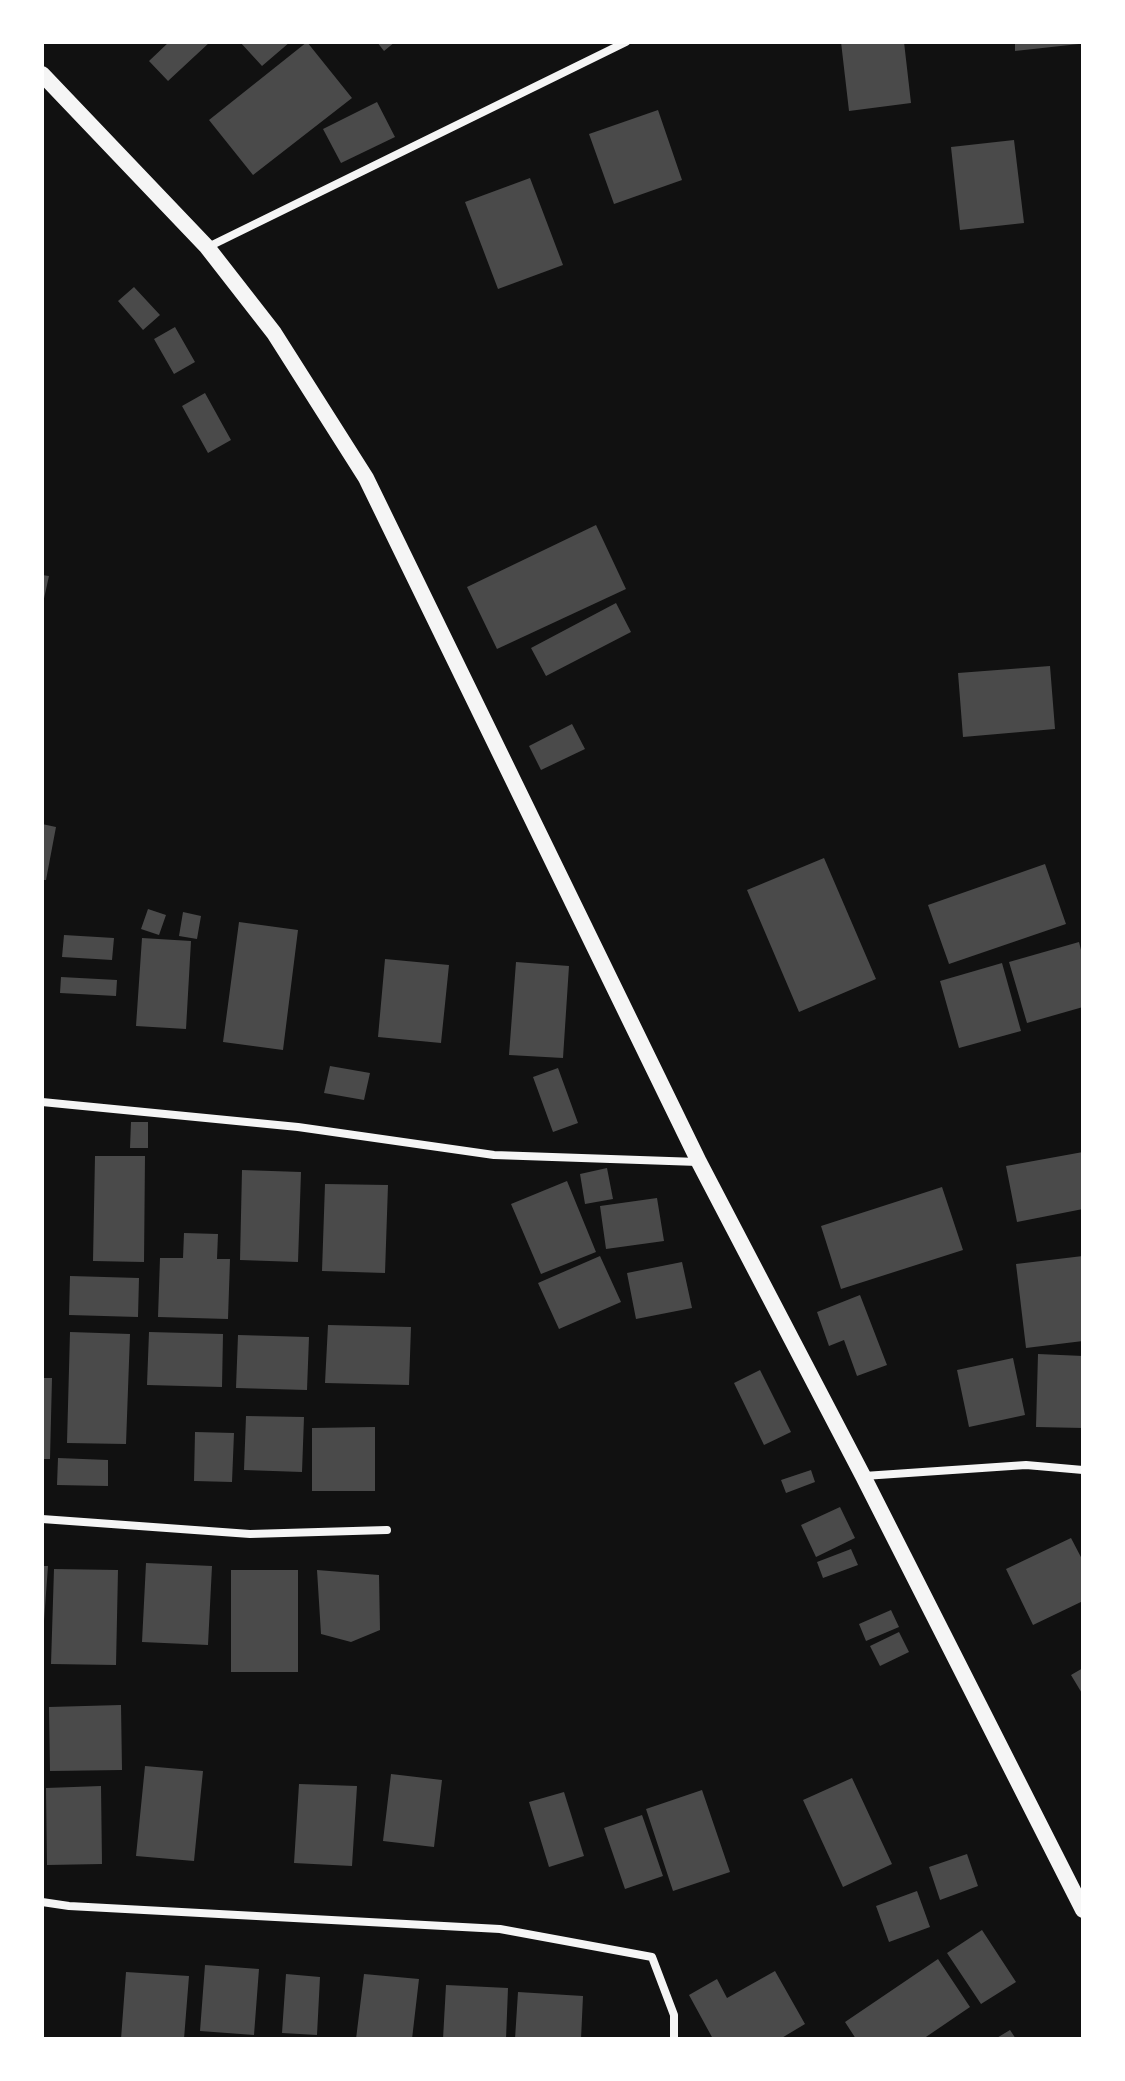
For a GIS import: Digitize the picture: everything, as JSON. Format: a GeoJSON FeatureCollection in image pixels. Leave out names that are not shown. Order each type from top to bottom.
{"type":"FeatureCollection","features":[{"type":"Feature","properties":{"kind":"main road"},"geometry":{"type":"LineString","coordinates":[[42,74],[207,247],[274,333],[366,478],[699,1162],[863,1476],[1083,1910]]}},
{"type":"Feature","properties":{"kind":"street"},"geometry":{"type":"LineString","coordinates":[[207,247],[626,42]]}},
{"type":"Feature","properties":{"kind":"street"},"geometry":{"type":"LineString","coordinates":[[42,1102],[298,1127],[494,1155],[699,1162]]}},
{"type":"Feature","properties":{"kind":"street"},"geometry":{"type":"LineString","coordinates":[[863,1476],[1026,1465],[1083,1470]]}},
{"type":"Feature","properties":{"kind":"street"},"geometry":{"type":"LineString","coordinates":[[42,1519],[63,1523],[250,1534],[387,1530]]}},
{"type":"Feature","properties":{"kind":"street"},"geometry":{"type":"LineString","coordinates":[[42,1902],[69,1906],[500,1929],[652,1957],[674,2015],[674,2039]]}},
{"type":"Feature","properties":{"kind":"building"},"geometry":{"type":"Polygon","coordinates":[[[169,42],[210,42],[168,81],[149,61],[169,42]]]}},
{"type":"Feature","properties":{"kind":"building"},"geometry":{"type":"Polygon","coordinates":[[[240,42],[290,42],[262,66],[240,42]]]}},
{"type":"Feature","properties":{"kind":"building"},"geometry":{"type":"Polygon","coordinates":[[[307,42],[352,98],[253,175],[209,120],[307,42]]]}},
{"type":"Feature","properties":{"kind":"building"},"geometry":{"type":"Polygon","coordinates":[[[377,42],[395,42],[384,51],[377,42]]]}},
{"type":"Feature","properties":{"kind":"building"},"geometry":{"type":"Polygon","coordinates":[[[841,42],[904,42],[911,103],[849,111],[841,42]]]}},
{"type":"Feature","properties":{"kind":"building"},"geometry":{"type":"Polygon","coordinates":[[[1015,42],[1079,42],[1079,44],[1015,51],[1015,42]]]}},
{"type":"Feature","properties":{"kind":"building"},"geometry":{"type":"Polygon","coordinates":[[[377,102],[395,137],[341,163],[323,129],[377,102]]]}},
{"type":"Feature","properties":{"kind":"building"},"geometry":{"type":"Polygon","coordinates":[[[658,110],[682,180],[614,204],[589,134],[658,110]]]}},
{"type":"Feature","properties":{"kind":"building"},"geometry":{"type":"Polygon","coordinates":[[[1014,140],[1024,223],[960,230],[951,147],[1014,140]]]}},
{"type":"Feature","properties":{"kind":"building"},"geometry":{"type":"Polygon","coordinates":[[[530,178],[563,265],[498,289],[465,202],[530,178]]]}},
{"type":"Feature","properties":{"kind":"building"},"geometry":{"type":"Polygon","coordinates":[[[134,287],[160,315],[143,330],[118,301],[134,287]]]}},
{"type":"Feature","properties":{"kind":"building"},"geometry":{"type":"Polygon","coordinates":[[[175,327],[195,362],[174,374],[154,339],[175,327]]]}},
{"type":"Feature","properties":{"kind":"building"},"geometry":{"type":"Polygon","coordinates":[[[205,393],[231,440],[208,453],[182,406],[205,393]]]}},
{"type":"Feature","properties":{"kind":"building"},"geometry":{"type":"Polygon","coordinates":[[[596,525],[626,589],[497,649],[467,587],[596,525]]]}},
{"type":"Feature","properties":{"kind":"building"},"geometry":{"type":"Polygon","coordinates":[[[42,575],[49,576],[43,603],[42,603],[42,575]]]}},
{"type":"Feature","properties":{"kind":"building"},"geometry":{"type":"Polygon","coordinates":[[[616,603],[631,632],[546,676],[531,648],[616,603]]]}},
{"type":"Feature","properties":{"kind":"building"},"geometry":{"type":"Polygon","coordinates":[[[1050,666],[1055,729],[963,737],[958,673],[1050,666]]]}},
{"type":"Feature","properties":{"kind":"building"},"geometry":{"type":"Polygon","coordinates":[[[572,724],[585,749],[541,770],[529,746],[572,724]]]}},
{"type":"Feature","properties":{"kind":"building"},"geometry":{"type":"Polygon","coordinates":[[[42,824],[56,827],[46,880],[42,880],[42,824]]]}},
{"type":"Feature","properties":{"kind":"building"},"geometry":{"type":"Polygon","coordinates":[[[824,858],[876,979],[799,1012],[747,890],[824,858]]]}},
{"type":"Feature","properties":{"kind":"building"},"geometry":{"type":"Polygon","coordinates":[[[1045,864],[1066,924],[949,964],[928,905],[1045,864]]]}},
{"type":"Feature","properties":{"kind":"building"},"geometry":{"type":"Polygon","coordinates":[[[148,909],[166,915],[159,935],[141,929],[148,909]]]}},
{"type":"Feature","properties":{"kind":"building"},"geometry":{"type":"Polygon","coordinates":[[[183,912],[201,916],[197,939],[179,936],[183,912]]]}},
{"type":"Feature","properties":{"kind":"building"},"geometry":{"type":"Polygon","coordinates":[[[239,922],[298,930],[283,1050],[223,1042],[239,922]]]}},
{"type":"Feature","properties":{"kind":"building"},"geometry":{"type":"Polygon","coordinates":[[[64,935],[114,938],[112,960],[62,957],[64,935]]]}},
{"type":"Feature","properties":{"kind":"building"},"geometry":{"type":"Polygon","coordinates":[[[142,938],[191,941],[186,1029],[136,1026],[142,938]]]}},
{"type":"Feature","properties":{"kind":"building"},"geometry":{"type":"Polygon","coordinates":[[[1079,942],[1083,958],[1083,1007],[1027,1023],[1009,962],[1079,942]]]}},
{"type":"Feature","properties":{"kind":"building"},"geometry":{"type":"Polygon","coordinates":[[[385,959],[449,965],[441,1043],[378,1037],[385,959]]]}},
{"type":"Feature","properties":{"kind":"building"},"geometry":{"type":"Polygon","coordinates":[[[516,962],[569,966],[563,1058],[509,1055],[516,962]]]}},
{"type":"Feature","properties":{"kind":"building"},"geometry":{"type":"Polygon","coordinates":[[[1002,963],[1021,1031],[959,1048],[940,981],[1002,963]]]}},
{"type":"Feature","properties":{"kind":"building"},"geometry":{"type":"Polygon","coordinates":[[[61,977],[117,980],[116,996],[60,993],[61,977]]]}},
{"type":"Feature","properties":{"kind":"building"},"geometry":{"type":"Polygon","coordinates":[[[330,1066],[370,1073],[364,1100],[324,1093],[330,1066]]]}},
{"type":"Feature","properties":{"kind":"building"},"geometry":{"type":"Polygon","coordinates":[[[558,1068],[578,1123],[553,1132],[533,1077],[558,1068]]]}},
{"type":"Feature","properties":{"kind":"building"},"geometry":{"type":"Polygon","coordinates":[[[131,1122],[148,1122],[148,1148],[130,1148],[131,1122]]]}},
{"type":"Feature","properties":{"kind":"building"},"geometry":{"type":"Polygon","coordinates":[[[1083,1152],[1083,1209],[1017,1222],[1006,1166],[1083,1152]]]}},
{"type":"Feature","properties":{"kind":"building"},"geometry":{"type":"Polygon","coordinates":[[[95,1156],[145,1156],[144,1262],[93,1261],[95,1156]]]}},
{"type":"Feature","properties":{"kind":"building"},"geometry":{"type":"Polygon","coordinates":[[[607,1168],[613,1199],[585,1204],[580,1174],[607,1168]]]}},
{"type":"Feature","properties":{"kind":"building"},"geometry":{"type":"Polygon","coordinates":[[[242,1170],[301,1172],[298,1262],[240,1260],[242,1170]]]}},
{"type":"Feature","properties":{"kind":"building"},"geometry":{"type":"Polygon","coordinates":[[[567,1181],[596,1252],[541,1274],[511,1204],[567,1181]]]}},
{"type":"Feature","properties":{"kind":"building"},"geometry":{"type":"Polygon","coordinates":[[[325,1184],[388,1185],[385,1273],[322,1271],[325,1184]]]}},
{"type":"Feature","properties":{"kind":"building"},"geometry":{"type":"Polygon","coordinates":[[[942,1187],[963,1250],[841,1289],[821,1226],[942,1187]]]}},
{"type":"Feature","properties":{"kind":"building"},"geometry":{"type":"Polygon","coordinates":[[[657,1198],[664,1241],[606,1249],[600,1206],[657,1198]]]}},
{"type":"Feature","properties":{"kind":"building"},"geometry":{"type":"Polygon","coordinates":[[[184,1233],[218,1234],[217,1259],[230,1259],[228,1319],[158,1317],[160,1258],[183,1258],[184,1233]]]}},
{"type":"Feature","properties":{"kind":"building"},"geometry":{"type":"Polygon","coordinates":[[[600,1256],[621,1302],[559,1329],[538,1283],[600,1256]]]}},
{"type":"Feature","properties":{"kind":"building"},"geometry":{"type":"Polygon","coordinates":[[[1083,1256],[1083,1341],[1026,1348],[1016,1264],[1083,1256]]]}},
{"type":"Feature","properties":{"kind":"building"},"geometry":{"type":"Polygon","coordinates":[[[682,1262],[692,1308],[636,1319],[627,1273],[682,1262]]]}},
{"type":"Feature","properties":{"kind":"building"},"geometry":{"type":"Polygon","coordinates":[[[70,1276],[139,1278],[138,1317],[69,1315],[70,1276]]]}},
{"type":"Feature","properties":{"kind":"building"},"geometry":{"type":"Polygon","coordinates":[[[860,1295],[887,1365],[857,1376],[844,1340],[829,1346],[817,1312],[860,1295]]]}},
{"type":"Feature","properties":{"kind":"building"},"geometry":{"type":"Polygon","coordinates":[[[328,1325],[411,1327],[409,1385],[325,1383],[328,1325]]]}},
{"type":"Feature","properties":{"kind":"building"},"geometry":{"type":"Polygon","coordinates":[[[70,1332],[130,1334],[126,1444],[67,1443],[70,1332]]]}},
{"type":"Feature","properties":{"kind":"building"},"geometry":{"type":"Polygon","coordinates":[[[149,1332],[223,1334],[222,1387],[147,1385],[149,1332]]]}},
{"type":"Feature","properties":{"kind":"building"},"geometry":{"type":"Polygon","coordinates":[[[238,1335],[309,1337],[307,1390],[236,1388],[238,1335]]]}},
{"type":"Feature","properties":{"kind":"building"},"geometry":{"type":"Polygon","coordinates":[[[1038,1354],[1083,1356],[1083,1428],[1036,1427],[1038,1354]]]}},
{"type":"Feature","properties":{"kind":"building"},"geometry":{"type":"Polygon","coordinates":[[[1013,1358],[1025,1415],[969,1427],[957,1370],[1013,1358]]]}},
{"type":"Feature","properties":{"kind":"building"},"geometry":{"type":"Polygon","coordinates":[[[760,1370],[791,1432],[764,1445],[734,1383],[760,1370]]]}},
{"type":"Feature","properties":{"kind":"building"},"geometry":{"type":"Polygon","coordinates":[[[42,1378],[52,1378],[50,1459],[42,1459],[42,1378]]]}},
{"type":"Feature","properties":{"kind":"building"},"geometry":{"type":"Polygon","coordinates":[[[246,1416],[304,1417],[302,1472],[244,1470],[246,1416]]]}},
{"type":"Feature","properties":{"kind":"building"},"geometry":{"type":"Polygon","coordinates":[[[375,1427],[375,1491],[312,1491],[312,1428],[375,1427]]]}},
{"type":"Feature","properties":{"kind":"building"},"geometry":{"type":"Polygon","coordinates":[[[195,1432],[234,1433],[232,1482],[194,1481],[195,1432]]]}},
{"type":"Feature","properties":{"kind":"building"},"geometry":{"type":"Polygon","coordinates":[[[58,1458],[108,1460],[108,1486],[57,1485],[58,1458]]]}},
{"type":"Feature","properties":{"kind":"building"},"geometry":{"type":"Polygon","coordinates":[[[811,1470],[815,1482],[786,1493],[781,1480],[811,1470]]]}},
{"type":"Feature","properties":{"kind":"building"},"geometry":{"type":"Polygon","coordinates":[[[840,1507],[855,1538],[816,1557],[801,1525],[840,1507]]]}},
{"type":"Feature","properties":{"kind":"building"},"geometry":{"type":"Polygon","coordinates":[[[1071,1538],[1083,1561],[1083,1601],[1033,1625],[1006,1569],[1071,1538]]]}},
{"type":"Feature","properties":{"kind":"building"},"geometry":{"type":"Polygon","coordinates":[[[851,1549],[858,1565],[823,1578],[817,1562],[851,1549]]]}},
{"type":"Feature","properties":{"kind":"building"},"geometry":{"type":"Polygon","coordinates":[[[146,1563],[212,1566],[208,1645],[142,1642],[146,1563]]]}},
{"type":"Feature","properties":{"kind":"building"},"geometry":{"type":"Polygon","coordinates":[[[42,1566],[48,1566],[44,1621],[42,1621],[42,1566]]]}},
{"type":"Feature","properties":{"kind":"building"},"geometry":{"type":"Polygon","coordinates":[[[54,1569],[118,1570],[116,1665],[51,1664],[54,1569]]]}},
{"type":"Feature","properties":{"kind":"building"},"geometry":{"type":"Polygon","coordinates":[[[231,1570],[298,1570],[298,1672],[231,1672],[231,1570]]]}},
{"type":"Feature","properties":{"kind":"building"},"geometry":{"type":"Polygon","coordinates":[[[317,1570],[379,1575],[380,1630],[351,1642],[321,1634],[317,1570]]]}},
{"type":"Feature","properties":{"kind":"building"},"geometry":{"type":"Polygon","coordinates":[[[891,1610],[899,1627],[866,1641],[859,1624],[891,1610]]]}},
{"type":"Feature","properties":{"kind":"building"},"geometry":{"type":"Polygon","coordinates":[[[899,1632],[909,1652],[880,1666],[870,1646],[899,1632]]]}},
{"type":"Feature","properties":{"kind":"building"},"geometry":{"type":"Polygon","coordinates":[[[1083,1668],[1083,1695],[1071,1675],[1083,1668]]]}},
{"type":"Feature","properties":{"kind":"building"},"geometry":{"type":"Polygon","coordinates":[[[121,1705],[122,1770],[50,1771],[49,1707],[121,1705]]]}},
{"type":"Feature","properties":{"kind":"building"},"geometry":{"type":"Polygon","coordinates":[[[145,1766],[203,1771],[194,1861],[136,1856],[145,1766]]]}},
{"type":"Feature","properties":{"kind":"building"},"geometry":{"type":"Polygon","coordinates":[[[391,1774],[442,1780],[434,1847],[383,1841],[391,1774]]]}},
{"type":"Feature","properties":{"kind":"building"},"geometry":{"type":"Polygon","coordinates":[[[852,1778],[892,1864],[843,1887],[803,1800],[852,1778]]]}},
{"type":"Feature","properties":{"kind":"building"},"geometry":{"type":"Polygon","coordinates":[[[299,1784],[357,1786],[352,1866],[294,1863],[299,1784]]]}},
{"type":"Feature","properties":{"kind":"building"},"geometry":{"type":"Polygon","coordinates":[[[101,1786],[102,1864],[47,1865],[46,1788],[101,1786]]]}},
{"type":"Feature","properties":{"kind":"building"},"geometry":{"type":"Polygon","coordinates":[[[702,1790],[730,1872],[673,1891],[646,1809],[702,1790]]]}},
{"type":"Feature","properties":{"kind":"building"},"geometry":{"type":"Polygon","coordinates":[[[564,1792],[584,1856],[549,1867],[529,1802],[564,1792]]]}},
{"type":"Feature","properties":{"kind":"building"},"geometry":{"type":"Polygon","coordinates":[[[642,1815],[663,1876],[625,1889],[604,1828],[642,1815]]]}},
{"type":"Feature","properties":{"kind":"building"},"geometry":{"type":"Polygon","coordinates":[[[967,1854],[978,1886],[940,1900],[929,1867],[967,1854]]]}},
{"type":"Feature","properties":{"kind":"building"},"geometry":{"type":"Polygon","coordinates":[[[917,1891],[930,1927],[889,1942],[876,1906],[917,1891]]]}},
{"type":"Feature","properties":{"kind":"building"},"geometry":{"type":"Polygon","coordinates":[[[982,1930],[1016,1982],[981,2004],[947,1953],[982,1930]]]}},
{"type":"Feature","properties":{"kind":"building"},"geometry":{"type":"Polygon","coordinates":[[[938,1959],[970,2007],[923,2039],[856,2039],[845,2022],[938,1959]]]}},
{"type":"Feature","properties":{"kind":"building"},"geometry":{"type":"Polygon","coordinates":[[[205,1965],[259,1969],[254,2035],[200,2031],[205,1965]]]}},
{"type":"Feature","properties":{"kind":"building"},"geometry":{"type":"Polygon","coordinates":[[[775,1971],[805,2024],[780,2039],[713,2039],[689,1995],[717,1979],[727,1998],[775,1971]]]}},
{"type":"Feature","properties":{"kind":"building"},"geometry":{"type":"Polygon","coordinates":[[[126,1972],[189,1976],[184,2039],[121,2039],[126,1972]]]}},
{"type":"Feature","properties":{"kind":"building"},"geometry":{"type":"Polygon","coordinates":[[[286,1974],[320,1977],[317,2035],[282,2033],[286,1974]]]}},
{"type":"Feature","properties":{"kind":"building"},"geometry":{"type":"Polygon","coordinates":[[[364,1974],[419,1979],[412,2039],[356,2039],[364,1974]]]}},
{"type":"Feature","properties":{"kind":"building"},"geometry":{"type":"Polygon","coordinates":[[[446,1985],[508,1988],[506,2039],[443,2039],[446,1985]]]}},
{"type":"Feature","properties":{"kind":"building"},"geometry":{"type":"Polygon","coordinates":[[[518,1992],[583,1996],[581,2039],[515,2039],[518,1992]]]}},
{"type":"Feature","properties":{"kind":"building"},"geometry":{"type":"Polygon","coordinates":[[[1010,2030],[1016,2039],[995,2039],[1010,2030]]]}}]}
